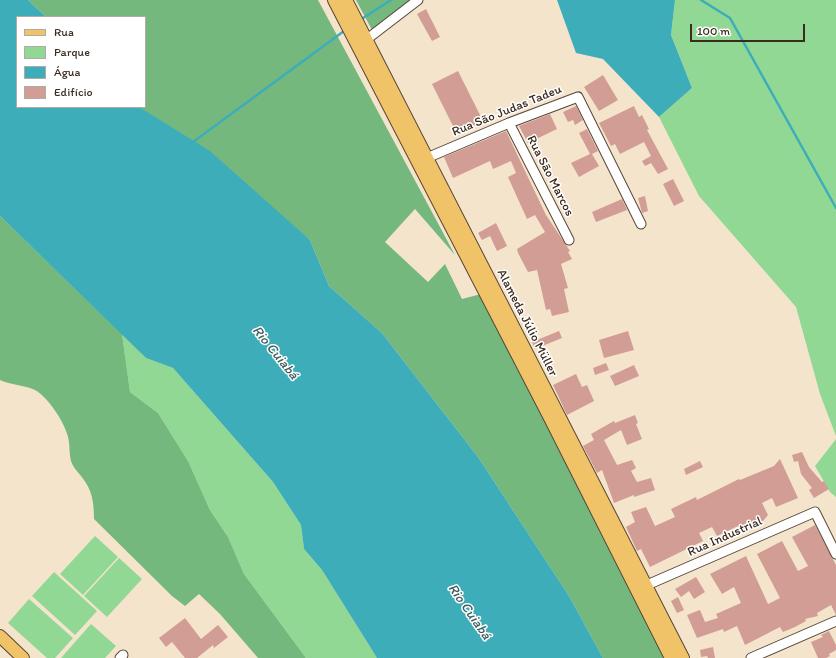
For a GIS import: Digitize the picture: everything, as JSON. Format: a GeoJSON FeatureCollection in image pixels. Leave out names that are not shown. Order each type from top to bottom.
{"type":"FeatureCollection","features":[{"type":"Feature","properties":{"kind":"main road","name":"Alameda Júlio Müller"},"geometry":{"type":"LineString","coordinates":[[334,0],[362,43],[421,160],[469,238],[641,588],[671,658]]}},
{"type":"Feature","properties":{"kind":"main road","name":"Alameda Júlio Müller"},"geometry":{"type":"LineString","coordinates":[[346,0],[362,43]]}},
{"type":"Feature","properties":{"kind":"main road","name":"Alameda Júlio Müller"},"geometry":{"type":"LineString","coordinates":[[641,588],[683,658]]}},
{"type":"Feature","properties":{"kind":"main road"},"geometry":{"type":"LineString","coordinates":[[0,636],[18,656]]}},
{"type":"Feature","properties":{"kind":"street"},"geometry":{"type":"LineString","coordinates":[[362,43],[418,0]]}},
{"type":"Feature","properties":{"kind":"street","name":"Rua São Judas Tadeu"},"geometry":{"type":"LineString","coordinates":[[421,160],[509,123],[578,97],[641,224]]}},
{"type":"Feature","properties":{"kind":"street","name":"Rua São Marcos"},"geometry":{"type":"LineString","coordinates":[[509,123],[569,240]]}},
{"type":"Feature","properties":{"kind":"street","name":"Rua Industrial"},"geometry":{"type":"LineString","coordinates":[[641,588],[815,512],[836,554]]}},
{"type":"Feature","properties":{"kind":"street"},"geometry":{"type":"LineString","coordinates":[[751,658],[835,625]]}},
{"type":"Feature","properties":{"kind":"green space"},"geometry":{"type":"Polygon","coordinates":[[[28,0],[318,0],[455,255],[415,209],[385,242],[428,282],[445,264],[462,299],[481,294],[667,658],[603,658],[569,596],[478,457],[382,333],[329,286],[310,240],[140,108],[146,108],[146,16],[45,16],[28,0]]]}},
{"type":"Feature","properties":{"kind":"green space"},"geometry":{"type":"Polygon","coordinates":[[[356,0],[411,0],[372,30],[356,0]]]}},
{"type":"Feature","properties":{"kind":"green space"},"geometry":{"type":"Polygon","coordinates":[[[675,0],[836,0],[836,436],[820,394],[796,307],[699,196],[659,117],[692,88],[671,35],[675,0]]]}},
{"type":"Feature","properties":{"kind":"green space"},"geometry":{"type":"Polygon","coordinates":[[[0,216],[122,334],[130,392],[158,413],[188,461],[210,510],[228,537],[244,574],[306,658],[258,658],[220,614],[199,594],[185,606],[172,596],[94,519],[94,507],[90,491],[85,481],[72,463],[70,458],[69,440],[66,431],[55,411],[45,398],[35,390],[0,380],[0,216]]]}},
{"type":"Feature","properties":{"kind":"green space"},"geometry":{"type":"Polygon","coordinates":[[[122,334],[146,358],[173,368],[273,482],[301,525],[304,549],[322,570],[377,658],[306,658],[244,574],[228,537],[210,510],[188,461],[158,413],[130,392],[122,334]]]}},
{"type":"Feature","properties":{"kind":"green space"},"geometry":{"type":"Polygon","coordinates":[[[836,439],[836,497],[830,492],[815,466],[836,439]]]}},
{"type":"Feature","properties":{"kind":"green space"},"geometry":{"type":"Polygon","coordinates":[[[95,536],[118,557],[83,595],[60,574],[95,536]]]}},
{"type":"Feature","properties":{"kind":"green space"},"geometry":{"type":"Polygon","coordinates":[[[119,558],[142,579],[107,617],[84,596],[119,558]]]}},
{"type":"Feature","properties":{"kind":"green space"},"geometry":{"type":"Polygon","coordinates":[[[54,572],[97,611],[75,635],[32,596],[54,572]]]}},
{"type":"Feature","properties":{"kind":"green space"},"geometry":{"type":"Polygon","coordinates":[[[29,599],[73,638],[55,658],[47,658],[8,623],[29,599]]]}},
{"type":"Feature","properties":{"kind":"green space"},"geometry":{"type":"Polygon","coordinates":[[[91,624],[116,646],[105,658],[61,658],[91,624]]]}},
{"type":"Feature","properties":{"kind":"water","name":"Rio Cuiabá"},"geometry":{"type":"Polygon","coordinates":[[[0,0],[28,0],[45,16],[16,16],[16,108],[141,108],[210,151],[310,240],[329,286],[382,333],[478,457],[569,596],[603,658],[377,658],[322,570],[304,549],[301,525],[273,482],[173,368],[146,358],[0,216],[0,0]]]}},
{"type":"Feature","properties":{"kind":"water"},"geometry":{"type":"Polygon","coordinates":[[[557,0],[675,0],[671,35],[692,88],[659,117],[603,59],[576,53],[557,0]]]}},
{"type":"Feature","properties":{"kind":"building"},"geometry":{"type":"Polygon","coordinates":[[[426,9],[440,37],[432,41],[417,14],[426,9]]]}},
{"type":"Feature","properties":{"kind":"building"},"geometry":{"type":"Polygon","coordinates":[[[458,71],[483,121],[457,134],[432,84],[458,71]]]}},
{"type":"Feature","properties":{"kind":"building"},"geometry":{"type":"Polygon","coordinates":[[[603,75],[618,100],[599,111],[584,87],[603,75]]]}},
{"type":"Feature","properties":{"kind":"building"},"geometry":{"type":"Polygon","coordinates":[[[576,106],[583,120],[575,125],[573,120],[568,122],[563,112],[576,106]]]}},
{"type":"Feature","properties":{"kind":"building"},"geometry":{"type":"Polygon","coordinates":[[[634,106],[639,117],[642,115],[649,129],[647,130],[668,169],[658,174],[651,163],[645,166],[642,161],[651,156],[644,142],[620,154],[615,144],[611,146],[599,123],[634,106]]]}},
{"type":"Feature","properties":{"kind":"building"},"geometry":{"type":"Polygon","coordinates":[[[550,114],[557,129],[528,143],[519,126],[550,114]]]}},
{"type":"Feature","properties":{"kind":"building"},"geometry":{"type":"Polygon","coordinates":[[[587,129],[598,151],[592,154],[599,166],[579,177],[571,163],[590,154],[579,133],[587,129]]]}},
{"type":"Feature","properties":{"kind":"building"},"geometry":{"type":"Polygon","coordinates":[[[506,131],[546,215],[570,251],[568,252],[572,259],[561,264],[568,288],[564,289],[569,312],[552,316],[550,309],[546,310],[537,270],[528,272],[518,253],[517,249],[545,232],[535,215],[527,219],[508,177],[516,173],[511,161],[493,169],[490,161],[453,178],[444,157],[506,131]]]}},
{"type":"Feature","properties":{"kind":"building"},"geometry":{"type":"Polygon","coordinates":[[[673,179],[684,201],[674,206],[663,184],[673,179]]]}},
{"type":"Feature","properties":{"kind":"building"},"geometry":{"type":"Polygon","coordinates":[[[645,196],[648,211],[642,213],[638,198],[645,196]]]}},
{"type":"Feature","properties":{"kind":"building"},"geometry":{"type":"Polygon","coordinates":[[[622,199],[627,210],[596,222],[592,212],[622,199]]]}},
{"type":"Feature","properties":{"kind":"building"},"geometry":{"type":"Polygon","coordinates":[[[496,223],[507,246],[497,251],[490,236],[482,240],[478,233],[496,223]]]}},
{"type":"Feature","properties":{"kind":"building"},"geometry":{"type":"Polygon","coordinates":[[[559,331],[562,338],[535,349],[532,342],[559,331]]]}},
{"type":"Feature","properties":{"kind":"building"},"geometry":{"type":"Polygon","coordinates":[[[628,331],[634,350],[604,358],[599,340],[628,331]]]}},
{"type":"Feature","properties":{"kind":"building"},"geometry":{"type":"Polygon","coordinates":[[[606,363],[609,370],[595,375],[593,368],[606,363]]]}},
{"type":"Feature","properties":{"kind":"building"},"geometry":{"type":"Polygon","coordinates":[[[634,365],[639,376],[615,386],[610,376],[634,365]]]}},
{"type":"Feature","properties":{"kind":"building"},"geometry":{"type":"Polygon","coordinates":[[[576,374],[582,387],[587,385],[594,401],[567,415],[553,385],[576,374]]]}},
{"type":"Feature","properties":{"kind":"building"},"geometry":{"type":"Polygon","coordinates":[[[635,415],[638,423],[636,424],[642,439],[627,445],[621,430],[604,440],[617,465],[632,460],[636,468],[631,471],[637,482],[651,478],[655,490],[634,497],[634,495],[614,503],[602,470],[597,473],[583,446],[594,440],[591,434],[614,421],[615,423],[635,415]]]}},
{"type":"Feature","properties":{"kind":"building"},"geometry":{"type":"Polygon","coordinates":[[[802,452],[809,467],[822,482],[824,481],[829,489],[814,498],[809,490],[812,488],[801,474],[798,461],[794,462],[792,455],[802,452]]]}},
{"type":"Feature","properties":{"kind":"building"},"geometry":{"type":"Polygon","coordinates":[[[780,459],[798,498],[776,507],[772,498],[762,503],[768,515],[763,521],[740,532],[738,526],[717,536],[712,527],[699,533],[703,541],[650,567],[641,549],[637,551],[626,527],[635,522],[631,512],[646,507],[655,526],[675,517],[671,509],[696,497],[697,500],[739,479],[740,480],[774,466],[780,459]]]}},
{"type":"Feature","properties":{"kind":"building"},"geometry":{"type":"Polygon","coordinates":[[[700,461],[703,467],[686,475],[684,469],[700,461]]]}},
{"type":"Feature","properties":{"kind":"building"},"geometry":{"type":"Polygon","coordinates":[[[815,525],[836,565],[836,615],[831,605],[817,613],[818,616],[805,619],[806,621],[795,627],[783,632],[780,627],[745,645],[737,626],[724,632],[723,629],[697,638],[687,615],[700,610],[705,622],[718,618],[716,614],[741,603],[734,587],[722,594],[710,574],[746,556],[768,604],[780,598],[757,554],[782,541],[798,571],[808,566],[792,537],[815,525]]]}},
{"type":"Feature","properties":{"kind":"building"},"geometry":{"type":"Polygon","coordinates":[[[696,577],[705,592],[694,599],[689,591],[681,597],[675,589],[696,577]]]}},
{"type":"Feature","properties":{"kind":"building"},"geometry":{"type":"Polygon","coordinates":[[[678,597],[684,610],[677,613],[671,601],[678,597]]]}},
{"type":"Feature","properties":{"kind":"building"},"geometry":{"type":"Polygon","coordinates":[[[185,618],[201,639],[218,625],[228,637],[214,648],[213,645],[197,658],[185,658],[172,642],[166,647],[159,638],[185,618]]]}},
{"type":"Feature","properties":{"kind":"building"},"geometry":{"type":"Polygon","coordinates":[[[829,631],[836,645],[836,650],[829,654],[830,656],[826,658],[818,658],[811,642],[823,637],[821,635],[829,631]]]}},
{"type":"Feature","properties":{"kind":"building"},"geometry":{"type":"Polygon","coordinates":[[[713,647],[715,658],[708,658],[707,656],[701,657],[700,650],[713,647]]]}},
{"type":"Feature","properties":{"kind":"waterway"},"geometry":{"type":"LineString","coordinates":[[363,18],[391,0]]}},
{"type":"Feature","properties":{"kind":"waterway"},"geometry":{"type":"LineString","coordinates":[[701,0],[730,18],[836,208]]}},
{"type":"Feature","properties":{"kind":"waterway"},"geometry":{"type":"LineString","coordinates":[[193,142],[344,31]]}}]}
